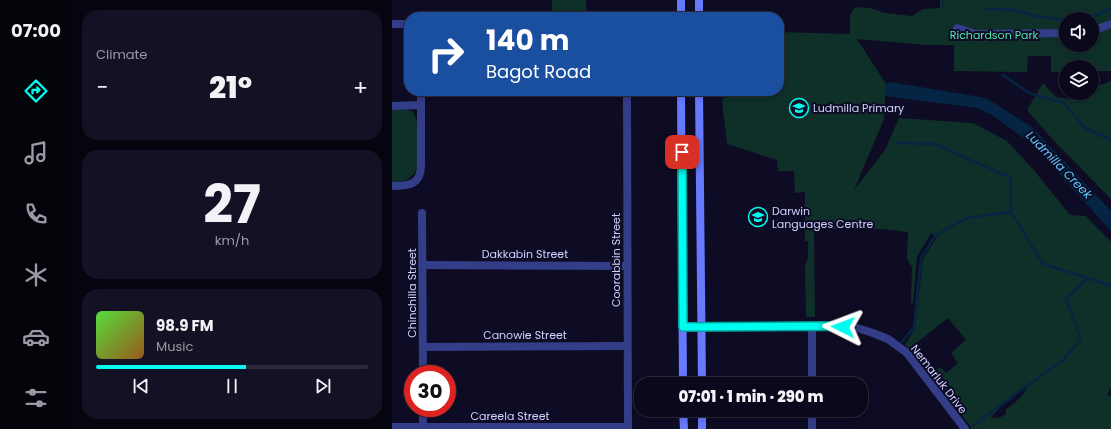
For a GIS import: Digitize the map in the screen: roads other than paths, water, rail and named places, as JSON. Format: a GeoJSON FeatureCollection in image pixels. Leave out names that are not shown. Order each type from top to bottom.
{"type":"FeatureCollection","features":[{"type":"Feature","properties":{"kind":"main road"},"geometry":{"type":"LineString","coordinates":[[681,0],[681,12]]}},
{"type":"Feature","properties":{"kind":"main road"},"geometry":{"type":"LineString","coordinates":[[699,0],[699,12]]}},
{"type":"Feature","properties":{"kind":"main road"},"geometry":{"type":"LineString","coordinates":[[681,96],[683,377]]}},
{"type":"Feature","properties":{"kind":"main road"},"geometry":{"type":"LineString","coordinates":[[699,96],[702,377]]}},
{"type":"Feature","properties":{"kind":"main road"},"geometry":{"type":"LineString","coordinates":[[683,417],[684,429]]}},
{"type":"Feature","properties":{"kind":"main road"},"geometry":{"type":"LineString","coordinates":[[702,417],[702,429]]}},
{"type":"Feature","properties":{"kind":"street"},"geometry":{"type":"LineString","coordinates":[[392,24],[404,24]]}},
{"type":"Feature","properties":{"kind":"street"},"geometry":{"type":"LineString","coordinates":[[1099,28],[1111,24]]}},
{"type":"Feature","properties":{"kind":"street"},"geometry":{"type":"LineString","coordinates":[[957,28],[975,34],[1059,33]]}},
{"type":"Feature","properties":{"kind":"street"},"geometry":{"type":"LineString","coordinates":[[392,186],[407,186],[415,182],[419,177],[421,169],[421,96]]}},
{"type":"Feature","properties":{"kind":"street","name":"Coorabbin Street"},"geometry":{"type":"LineString","coordinates":[[627,96],[628,428]]}},
{"type":"Feature","properties":{"kind":"street"},"geometry":{"type":"LineString","coordinates":[[392,106],[421,105]]}},
{"type":"Feature","properties":{"kind":"street","name":"Chinchilla Street"},"geometry":{"type":"LineString","coordinates":[[422,212],[423,365]]}},
{"type":"Feature","properties":{"kind":"street","name":"Dakkabin Street"},"geometry":{"type":"LineString","coordinates":[[422,265],[627,266]]}},
{"type":"Feature","properties":{"kind":"street"},"geometry":{"type":"LineString","coordinates":[[812,326],[812,377]]}},
{"type":"Feature","properties":{"kind":"street","name":"Nemarluk Drive"},"geometry":{"type":"LineString","coordinates":[[683,327],[829,326],[857,328],[883,337],[907,353],[965,429]]}},
{"type":"Feature","properties":{"kind":"street","name":"Canowie Street"},"geometry":{"type":"LineString","coordinates":[[423,346],[627,346]]}},
{"type":"Feature","properties":{"kind":"street"},"geometry":{"type":"LineString","coordinates":[[423,417],[423,428]]}},
{"type":"Feature","properties":{"kind":"street"},"geometry":{"type":"LineString","coordinates":[[812,417],[812,429]]}},
{"type":"Feature","properties":{"kind":"street","name":"Careela Street"},"geometry":{"type":"LineString","coordinates":[[392,427],[628,428]]}},
{"type":"Feature","properties":{"kind":"water","name":"Ludmilla Creek"},"geometry":{"type":"Polygon","coordinates":[[[890,82],[986,98],[1032,127],[1111,211],[1111,231],[1033,145],[992,115],[977,108],[885,96],[886,84],[890,82]]]}},
{"type":"Feature","properties":{"kind":"waterway"},"geometry":{"type":"LineString","coordinates":[[943,0],[943,5]]}},
{"type":"Feature","properties":{"kind":"waterway"},"geometry":{"type":"LineString","coordinates":[[987,9],[1015,10],[1035,16],[1059,19]]}},
{"type":"Feature","properties":{"kind":"waterway"},"geometry":{"type":"LineString","coordinates":[[1099,14],[1111,9]]}},
{"type":"Feature","properties":{"kind":"waterway"},"geometry":{"type":"LineString","coordinates":[[1003,75],[1029,93],[1064,103],[1085,128],[1111,140]]}},
{"type":"Feature","properties":{"kind":"waterway"},"geometry":{"type":"LineString","coordinates":[[897,143],[935,144],[1011,178],[1011,212]]}},
{"type":"Feature","properties":{"kind":"waterway"},"geometry":{"type":"LineString","coordinates":[[902,342],[914,327],[921,258],[936,235],[967,218],[1011,212],[1043,264],[1088,278]]}},
{"type":"Feature","properties":{"kind":"waterway"},"geometry":{"type":"LineString","coordinates":[[974,425],[1063,360],[1081,339],[1066,299],[1088,278],[1111,286]]}},
{"type":"Feature","properties":{"kind":"place","name":"Ludmilla Primary"},"geometry":{"type":"Point","coordinates":[799,108]}},
{"type":"Feature","properties":{"kind":"place","name":"Darwin Languages Centre"},"geometry":{"type":"Point","coordinates":[758,217]}},
{"type":"Feature","properties":{"kind":"park label","name":"Richardson Park"},"geometry":{"type":"Point","coordinates":[994,35]}}]}
